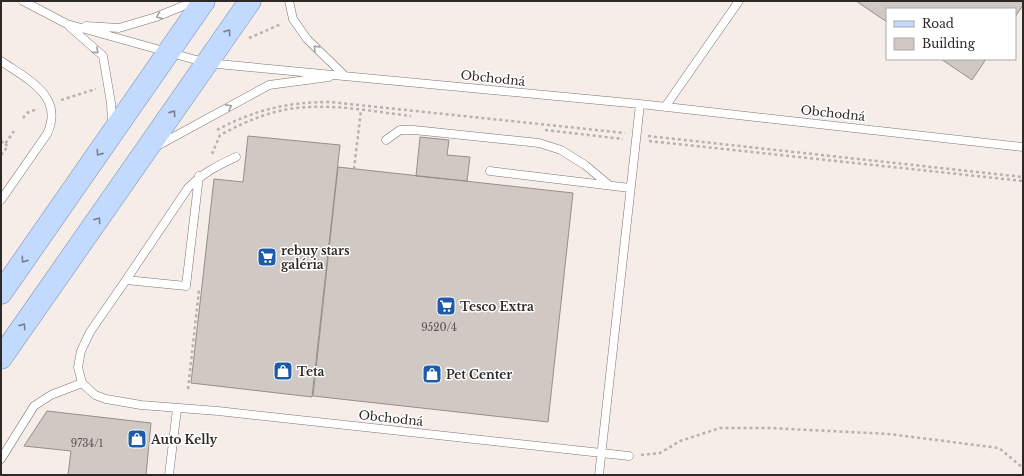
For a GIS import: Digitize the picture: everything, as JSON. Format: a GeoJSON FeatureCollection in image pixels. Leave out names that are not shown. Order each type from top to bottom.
{"type":"FeatureCollection","features":[{"type":"Feature","properties":{"kind":"main road"},"geometry":{"type":"LineString","coordinates":[[1,293],[170,53],[204,1]]}},
{"type":"Feature","properties":{"kind":"main road"},"geometry":{"type":"LineString","coordinates":[[1,358],[250,1]]}},
{"type":"Feature","properties":{"kind":"lane"},"geometry":{"type":"LineString","coordinates":[[23,1],[67,24],[207,63],[344,75]]}},
{"type":"Feature","properties":{"kind":"lane"},"geometry":{"type":"LineString","coordinates":[[67,24],[119,28],[156,17],[195,1]]}},
{"type":"Feature","properties":{"kind":"lane"},"geometry":{"type":"LineString","coordinates":[[289,1],[293,19],[306,39],[344,75]]}},
{"type":"Feature","properties":{"kind":"lane"},"geometry":{"type":"LineString","coordinates":[[665,107],[739,1]]}},
{"type":"Feature","properties":{"kind":"lane"},"geometry":{"type":"LineString","coordinates":[[67,24],[103,56],[111,103],[112,134]]}},
{"type":"Feature","properties":{"kind":"lane"},"geometry":{"type":"LineString","coordinates":[[1,61],[37,86],[46,95],[51,104],[53,114],[47,134],[1,200]]}},
{"type":"Feature","properties":{"kind":"lane"},"geometry":{"type":"LineString","coordinates":[[146,152],[269,85],[344,75]]}},
{"type":"Feature","properties":{"kind":"lane","name":"Obchodná"},"geometry":{"type":"LineString","coordinates":[[344,75],[640,104],[1023,147]]}},
{"type":"Feature","properties":{"kind":"lane"},"geometry":{"type":"LineString","coordinates":[[599,475],[640,104]]}},
{"type":"Feature","properties":{"kind":"lane"},"geometry":{"type":"LineString","coordinates":[[386,140],[400,130],[414,130],[539,143],[561,150],[584,165],[609,185]]}},
{"type":"Feature","properties":{"kind":"lane"},"geometry":{"type":"LineString","coordinates":[[1,459],[34,406],[51,395],[82,382],[78,367],[81,351],[90,332],[188,188],[200,176],[212,168],[236,156]]}},
{"type":"Feature","properties":{"kind":"lane"},"geometry":{"type":"LineString","coordinates":[[490,171],[630,188]]}},
{"type":"Feature","properties":{"kind":"lane"},"geometry":{"type":"LineString","coordinates":[[126,280],[186,286],[200,176]]}},
{"type":"Feature","properties":{"kind":"lane","name":"Obchodná"},"geometry":{"type":"LineString","coordinates":[[82,382],[88,390],[95,395],[106,399],[177,409],[199,409],[629,456]]}},
{"type":"Feature","properties":{"kind":"lane"},"geometry":{"type":"LineString","coordinates":[[169,475],[177,409]]}},
{"type":"Feature","properties":{"kind":"path"},"geometry":{"type":"LineString","coordinates":[[246,39],[284,22]]}},
{"type":"Feature","properties":{"kind":"path"},"geometry":{"type":"LineString","coordinates":[[60,100],[97,89],[96,85]]}},
{"type":"Feature","properties":{"kind":"path"},"geometry":{"type":"LineString","coordinates":[[216,130],[233,121],[267,109],[308,102],[330,102],[1023,177]]}},
{"type":"Feature","properties":{"kind":"path"},"geometry":{"type":"LineString","coordinates":[[23,118],[27,113],[42,107]]}},
{"type":"Feature","properties":{"kind":"path"},"geometry":{"type":"LineString","coordinates":[[354,169],[361,110]]}},
{"type":"Feature","properties":{"kind":"path"},"geometry":{"type":"LineString","coordinates":[[5,144],[14,131]]}},
{"type":"Feature","properties":{"kind":"path"},"geometry":{"type":"LineString","coordinates":[[212,168],[211,158],[220,135]]}},
{"type":"Feature","properties":{"kind":"path"},"geometry":{"type":"LineString","coordinates":[[1,141],[8,146],[1,155]]}},
{"type":"Feature","properties":{"kind":"path"},"geometry":{"type":"LineString","coordinates":[[649,141],[1023,181]]}},
{"type":"Feature","properties":{"kind":"path"},"geometry":{"type":"LineString","coordinates":[[629,456],[660,453],[680,441],[720,428],[770,428],[889,434],[999,448],[1023,468]]}},
{"type":"Feature","properties":{"kind":"building"},"geometry":{"type":"Polygon","coordinates":[[[856,1],[1023,1],[1023,5],[1016,16],[1016,8],[886,8],[886,21],[856,1]]]}},
{"type":"Feature","properties":{"kind":"building"},"geometry":{"type":"Polygon","coordinates":[[[942,60],[985,60],[972,80],[942,60]]]}},
{"type":"Feature","properties":{"kind":"building","name":"rebuy stars galéria"},"geometry":{"type":"Polygon","coordinates":[[[248,136],[340,145],[312,397],[191,383],[214,179],[243,182],[248,136]]]}},
{"type":"Feature","properties":{"kind":"building"},"geometry":{"type":"Polygon","coordinates":[[[420,137],[449,140],[447,155],[470,157],[467,181],[416,176],[420,137]]]}},
{"type":"Feature","properties":{"kind":"building"},"geometry":{"type":"Polygon","coordinates":[[[338,167],[573,193],[548,422],[313,396],[338,167]]]}},
{"type":"Feature","properties":{"kind":"building"},"geometry":{"type":"Polygon","coordinates":[[[47,411],[151,423],[146,475],[68,475],[71,451],[24,446],[47,411]]]}},
{"type":"Feature","properties":{"kind":"place","name":"rebuy stars galéria"},"geometry":{"type":"Point","coordinates":[267,257]}},
{"type":"Feature","properties":{"kind":"place","name":"Tesco Extra"},"geometry":{"type":"Point","coordinates":[446,306]}},
{"type":"Feature","properties":{"kind":"place","name":"Teta"},"geometry":{"type":"Point","coordinates":[283,371]}},
{"type":"Feature","properties":{"kind":"place","name":"Pet Center"},"geometry":{"type":"Point","coordinates":[432,374]}},
{"type":"Feature","properties":{"kind":"place","name":"Auto Kelly"},"geometry":{"type":"Point","coordinates":[137,439]}}]}
